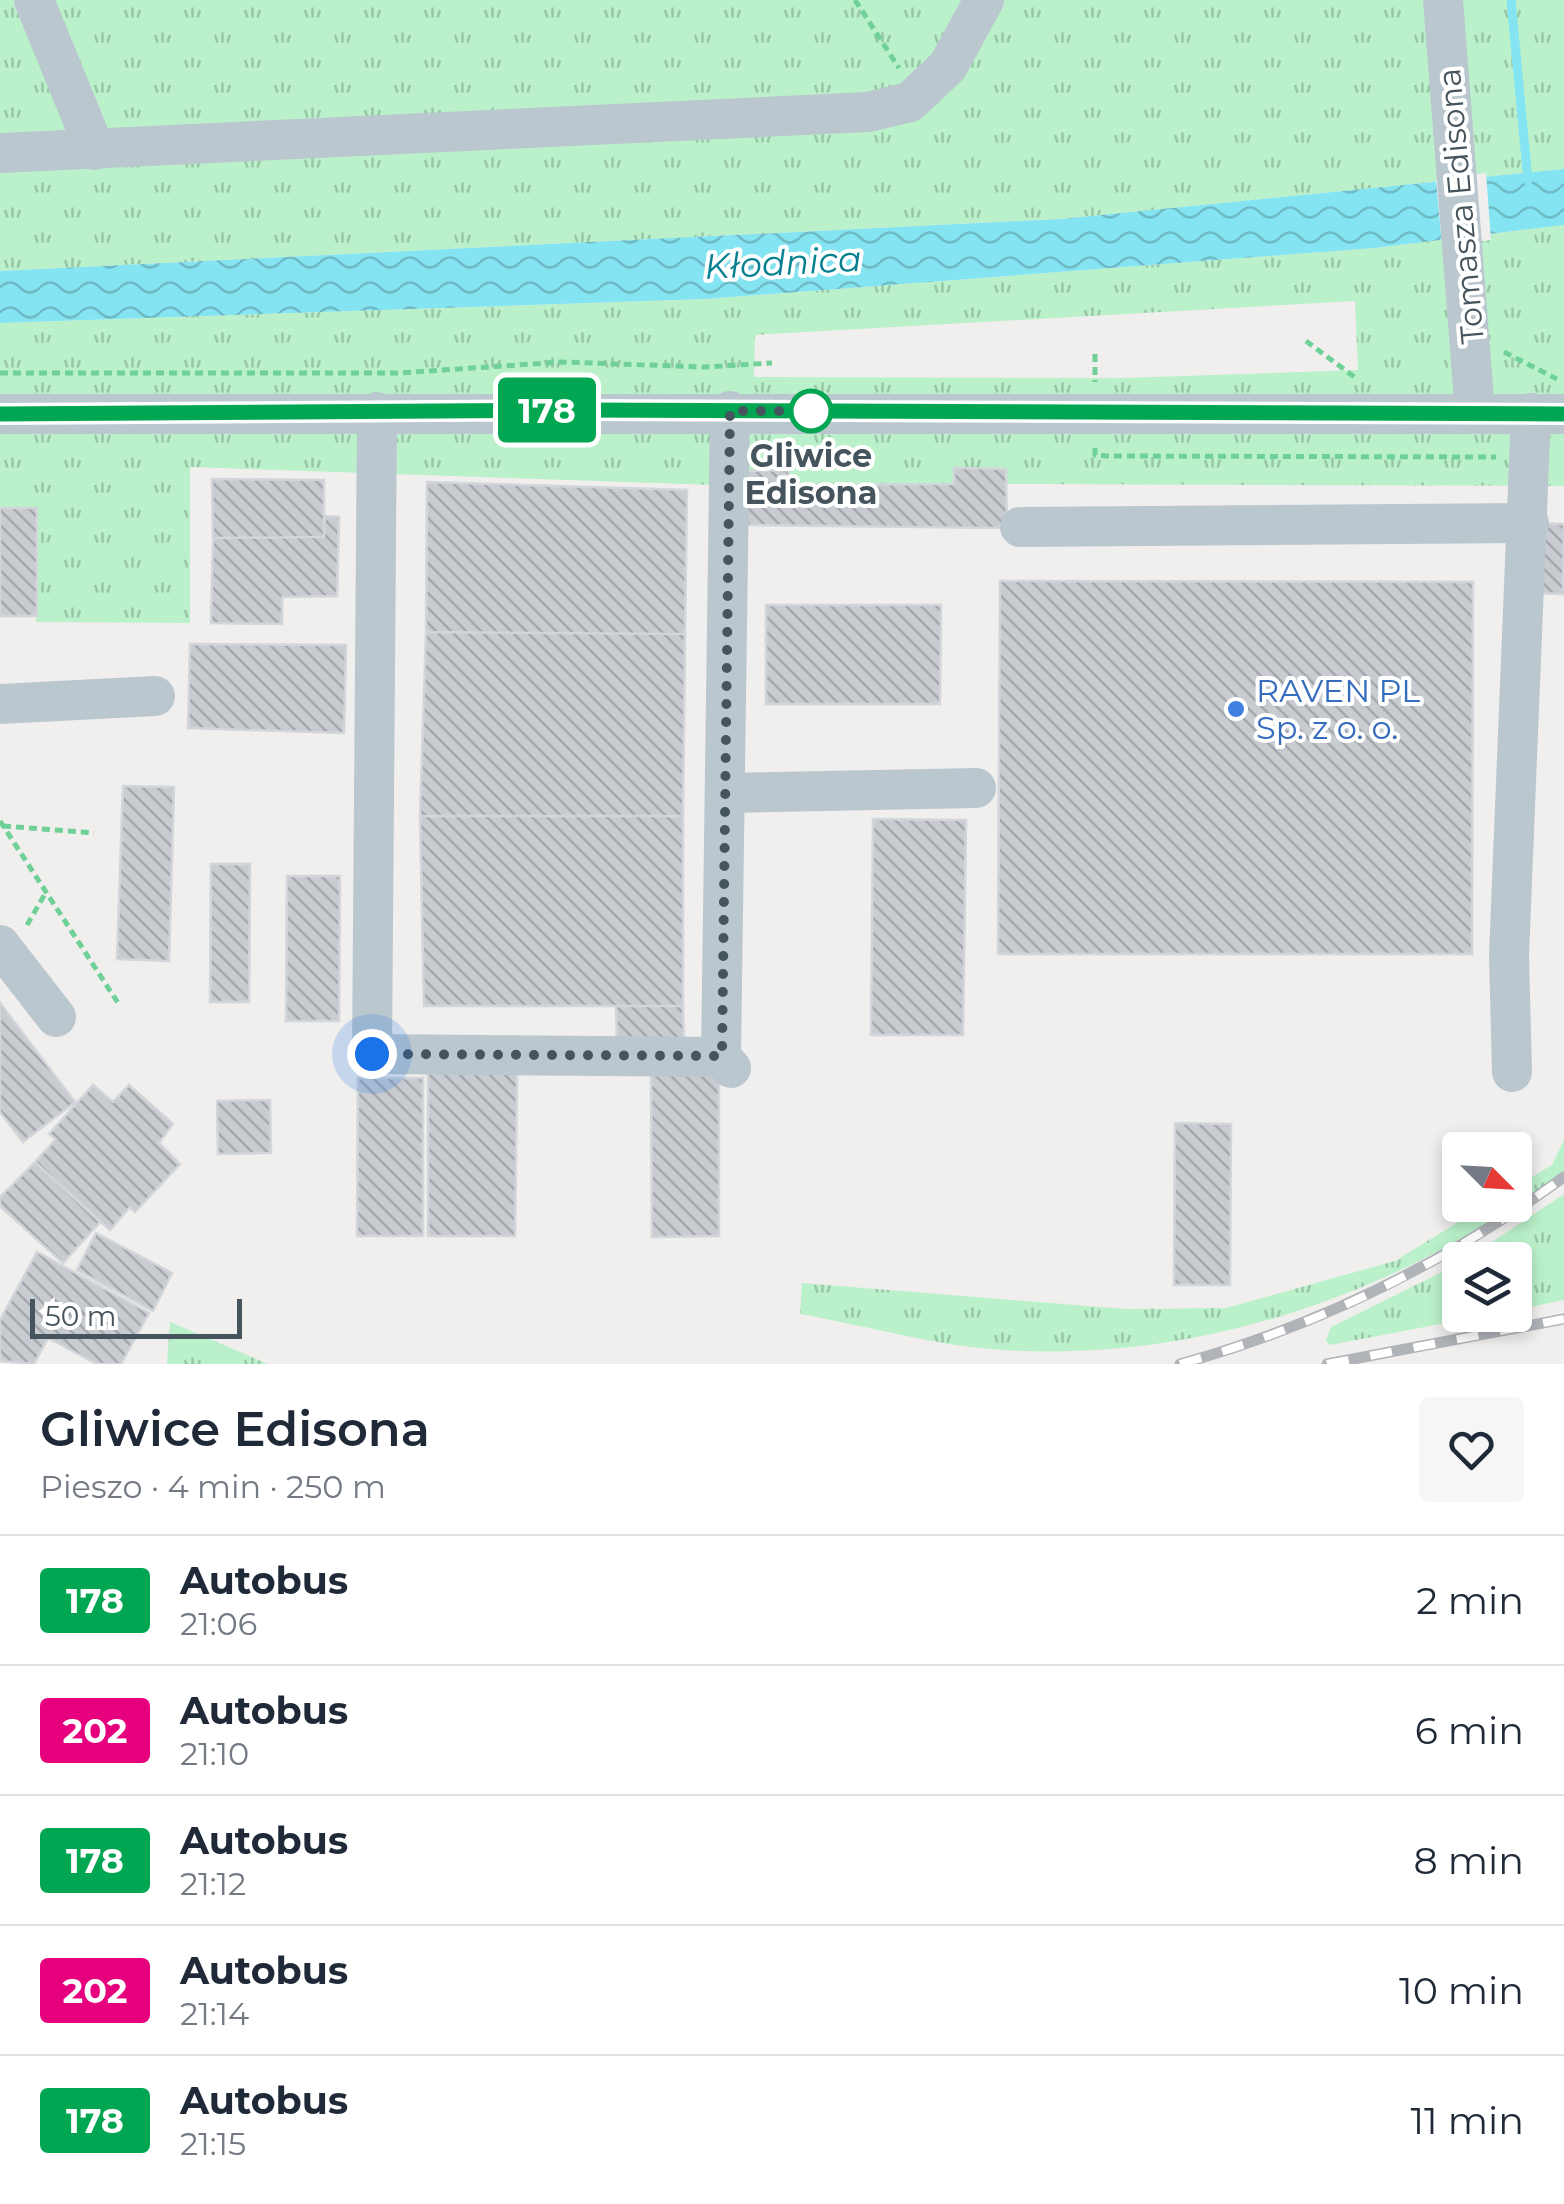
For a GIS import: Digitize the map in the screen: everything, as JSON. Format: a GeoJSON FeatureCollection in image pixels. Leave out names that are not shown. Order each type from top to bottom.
{"type":"FeatureCollection","features":[{"type":"Feature","properties":{"kind":"street"},"geometry":{"type":"LineString","coordinates":[[34,0],[94,150]]}},
{"type":"Feature","properties":{"kind":"street"},"geometry":{"type":"LineString","coordinates":[[0,153],[868,112],[910,102],[917,96],[948,66],[984,0]]}},
{"type":"Feature","properties":{"kind":"street","name":"Tomasza Edisona"},"geometry":{"type":"LineString","coordinates":[[1443,0],[1476,412]]}},
{"type":"Feature","properties":{"kind":"street"},"geometry":{"type":"LineString","coordinates":[[377,412],[372,1054],[726,1062],[730,411]]}},
{"type":"Feature","properties":{"kind":"street"},"geometry":{"type":"LineString","coordinates":[[0,414],[1547,413],[1532,457],[1509,956],[1512,1072]]}},
{"type":"Feature","properties":{"kind":"street"},"geometry":{"type":"LineString","coordinates":[[1020,527],[1529,523]]}},
{"type":"Feature","properties":{"kind":"street"},"geometry":{"type":"LineString","coordinates":[[6,695],[155,696]]}},
{"type":"Feature","properties":{"kind":"street"},"geometry":{"type":"LineString","coordinates":[[725,794],[976,788]]}},
{"type":"Feature","properties":{"kind":"street"},"geometry":{"type":"LineString","coordinates":[[8,937],[56,1017]]}},
{"type":"Feature","properties":{"kind":"path"},"geometry":{"type":"LineString","coordinates":[[856,0],[917,96]]}},
{"type":"Feature","properties":{"kind":"path"},"geometry":{"type":"LineString","coordinates":[[1306,340],[1364,384]]}},
{"type":"Feature","properties":{"kind":"path"},"geometry":{"type":"LineString","coordinates":[[1496,347],[1564,381]]}},
{"type":"Feature","properties":{"kind":"path"},"geometry":{"type":"LineString","coordinates":[[0,372],[399,374],[562,362],[704,367],[772,363]]}},
{"type":"Feature","properties":{"kind":"path"},"geometry":{"type":"LineString","coordinates":[[1095,455],[1532,457]]}},
{"type":"Feature","properties":{"kind":"path"},"geometry":{"type":"LineString","coordinates":[[2,823],[94,832]]}},
{"type":"Feature","properties":{"kind":"path"},"geometry":{"type":"LineString","coordinates":[[2,823],[120,1006]]}},
{"type":"Feature","properties":{"kind":"path"},"geometry":{"type":"LineString","coordinates":[[8,937],[25,926],[46,894]]}},
{"type":"Feature","properties":{"kind":"green space"},"geometry":{"type":"Polygon","coordinates":[[[0,0],[1564,0],[1564,169],[1061,219],[0,271],[0,0]]]}},
{"type":"Feature","properties":{"kind":"green space"},"geometry":{"type":"Polygon","coordinates":[[[1564,225],[1564,486],[1005,484],[1005,469],[955,468],[954,484],[789,485],[789,470],[746,471],[744,486],[190,467],[190,623],[36,622],[37,509],[0,508],[0,323],[705,299],[1375,248],[1564,225]],[[1355,301],[755,335],[754,377],[1123,378],[1358,370],[1355,301]]]}},
{"type":"Feature","properties":{"kind":"green space"},"geometry":{"type":"Polygon","coordinates":[[[1564,1140],[1564,1171],[1532,1193],[1532,1177],[1552,1165],[1564,1140]]]}},
{"type":"Feature","properties":{"kind":"green space"},"geometry":{"type":"Polygon","coordinates":[[[1564,1194],[1564,1300],[1532,1307],[1532,1242],[1492,1242],[1522,1222],[1532,1222],[1532,1215],[1564,1194]]]}},
{"type":"Feature","properties":{"kind":"green space"},"geometry":{"type":"Polygon","coordinates":[[[1458,1222],[1488,1222],[1454,1242],[1442,1242],[1442,1249],[1370,1284],[1299,1310],[1227,1331],[1153,1344],[1078,1351],[978,1348],[800,1314],[802,1283],[1125,1309],[1226,1308],[1395,1261],[1458,1222]]]}},
{"type":"Feature","properties":{"kind":"green space"},"geometry":{"type":"Polygon","coordinates":[[[1442,1272],[1442,1324],[1330,1345],[1326,1340],[1331,1327],[1442,1272]]]}},
{"type":"Feature","properties":{"kind":"green space"},"geometry":{"type":"Polygon","coordinates":[[[170,1322],[268,1364],[167,1364],[170,1322]]]}},
{"type":"Feature","properties":{"kind":"water","name":"Kłodnica"},"geometry":{"type":"Polygon","coordinates":[[[1564,169],[1564,225],[1375,248],[705,299],[0,323],[0,271],[1061,219],[1564,169]]]}},
{"type":"Feature","properties":{"kind":"pier"},"geometry":{"type":"Polygon","coordinates":[[[1486,173],[1491,240],[1442,246],[1436,179],[1486,173]]]}},
{"type":"Feature","properties":{"kind":"building"},"geometry":{"type":"Polygon","coordinates":[[[954,468],[1006,469],[1007,528],[744,525],[745,471],[789,470],[789,485],[954,484],[954,468]]]}},
{"type":"Feature","properties":{"kind":"building"},"geometry":{"type":"Polygon","coordinates":[[[212,479],[324,480],[324,537],[213,538],[212,479]]]}},
{"type":"Feature","properties":{"kind":"building"},"geometry":{"type":"Polygon","coordinates":[[[427,482],[687,490],[685,634],[426,632],[427,482]]]}},
{"type":"Feature","properties":{"kind":"building"},"geometry":{"type":"Polygon","coordinates":[[[0,508],[37,508],[37,616],[0,616],[0,508]]]}},
{"type":"Feature","properties":{"kind":"building"},"geometry":{"type":"Polygon","coordinates":[[[325,516],[339,517],[337,596],[282,597],[282,624],[211,623],[213,538],[324,537],[325,516]]]}},
{"type":"Feature","properties":{"kind":"building"},"geometry":{"type":"Polygon","coordinates":[[[1532,523],[1564,524],[1563,594],[1531,593],[1532,523]]]}},
{"type":"Feature","properties":{"kind":"building","name":"RAVEN PL Sp. z o. o."},"geometry":{"type":"Polygon","coordinates":[[[1000,581],[1473,582],[1472,954],[998,954],[1000,581]]]}},
{"type":"Feature","properties":{"kind":"building"},"geometry":{"type":"Polygon","coordinates":[[[766,605],[941,605],[940,704],[766,704],[766,605]]]}},
{"type":"Feature","properties":{"kind":"building"},"geometry":{"type":"Polygon","coordinates":[[[426,632],[685,634],[683,816],[420,816],[426,632]]]}},
{"type":"Feature","properties":{"kind":"building"},"geometry":{"type":"Polygon","coordinates":[[[190,644],[346,645],[344,733],[188,728],[190,644]]]}},
{"type":"Feature","properties":{"kind":"building"},"geometry":{"type":"Polygon","coordinates":[[[123,786],[174,787],[169,961],[117,959],[123,786]]]}},
{"type":"Feature","properties":{"kind":"building"},"geometry":{"type":"Polygon","coordinates":[[[420,816],[683,816],[683,1006],[424,1006],[420,816]]]}},
{"type":"Feature","properties":{"kind":"building"},"geometry":{"type":"Polygon","coordinates":[[[873,819],[966,820],[963,1035],[871,1035],[873,819]]]}},
{"type":"Feature","properties":{"kind":"building"},"geometry":{"type":"Polygon","coordinates":[[[211,864],[250,864],[249,1002],[210,1002],[211,864]]]}},
{"type":"Feature","properties":{"kind":"building"},"geometry":{"type":"Polygon","coordinates":[[[287,876],[340,876],[339,1021],[286,1021],[287,876]]]}},
{"type":"Feature","properties":{"kind":"building"},"geometry":{"type":"Polygon","coordinates":[[[0,1003],[75,1102],[23,1142],[0,1112],[0,1003]]]}},
{"type":"Feature","properties":{"kind":"building"},"geometry":{"type":"Polygon","coordinates":[[[616,1006],[683,1006],[684,1045],[617,1045],[616,1006]]]}},
{"type":"Feature","properties":{"kind":"building"},"geometry":{"type":"Polygon","coordinates":[[[428,1073],[517,1073],[515,1236],[428,1236],[428,1073]]]}},
{"type":"Feature","properties":{"kind":"building"},"geometry":{"type":"Polygon","coordinates":[[[651,1075],[719,1075],[719,1236],[652,1237],[651,1075]]]}},
{"type":"Feature","properties":{"kind":"building"},"geometry":{"type":"Polygon","coordinates":[[[358,1078],[423,1078],[423,1236],[357,1236],[358,1078]]]}},
{"type":"Feature","properties":{"kind":"building"},"geometry":{"type":"Polygon","coordinates":[[[93,1085],[113,1102],[129,1085],[173,1124],[159,1143],[180,1164],[135,1212],[130,1207],[110,1230],[35,1162],[56,1139],[49,1134],[93,1085]]]}},
{"type":"Feature","properties":{"kind":"building"},"geometry":{"type":"Polygon","coordinates":[[[270,1100],[271,1153],[218,1154],[217,1101],[270,1100]]]}},
{"type":"Feature","properties":{"kind":"building"},"geometry":{"type":"Polygon","coordinates":[[[1175,1123],[1231,1124],[1230,1285],[1174,1285],[1175,1123]]]}},
{"type":"Feature","properties":{"kind":"building"},"geometry":{"type":"Polygon","coordinates":[[[35,1162],[100,1222],[63,1263],[0,1206],[0,1197],[35,1162]]]}},
{"type":"Feature","properties":{"kind":"building"},"geometry":{"type":"Polygon","coordinates":[[[96,1233],[172,1273],[153,1311],[77,1270],[96,1233]]]}},
{"type":"Feature","properties":{"kind":"building"},"geometry":{"type":"Polygon","coordinates":[[[37,1252],[149,1313],[121,1364],[97,1364],[48,1338],[34,1364],[0,1361],[0,1320],[37,1252]]]}},
{"type":"Feature","properties":{"kind":"waterway"},"geometry":{"type":"LineString","coordinates":[[1511,0],[1528,181]]}},
{"type":"Feature","properties":{"kind":"railway"},"geometry":{"type":"LineString","coordinates":[[1180,1364],[1283,1330],[1381,1288],[1474,1237],[1564,1177]]}},
{"type":"Feature","properties":{"kind":"railway"},"geometry":{"type":"LineString","coordinates":[[1327,1364],[1564,1319]]}},
{"type":"Feature","properties":{"kind":"bus line","name":"178"},"geometry":{"type":"LineString","coordinates":[[0,414],[581,410],[1564,414]]}},
{"type":"Feature","properties":{"kind":"place","name":"Gliwice Edisona"},"geometry":{"type":"Point","coordinates":[811,411]}},
{"type":"Feature","properties":{"kind":"place","name":"RAVEN PL Sp. z o. o."},"geometry":{"type":"Point","coordinates":[1236,709]}},
{"type":"Feature","properties":{"kind":"route"},"geometry":{"type":"LineString","coordinates":[[372,1054],[722,1056],[730,411],[811,411]]}}]}
